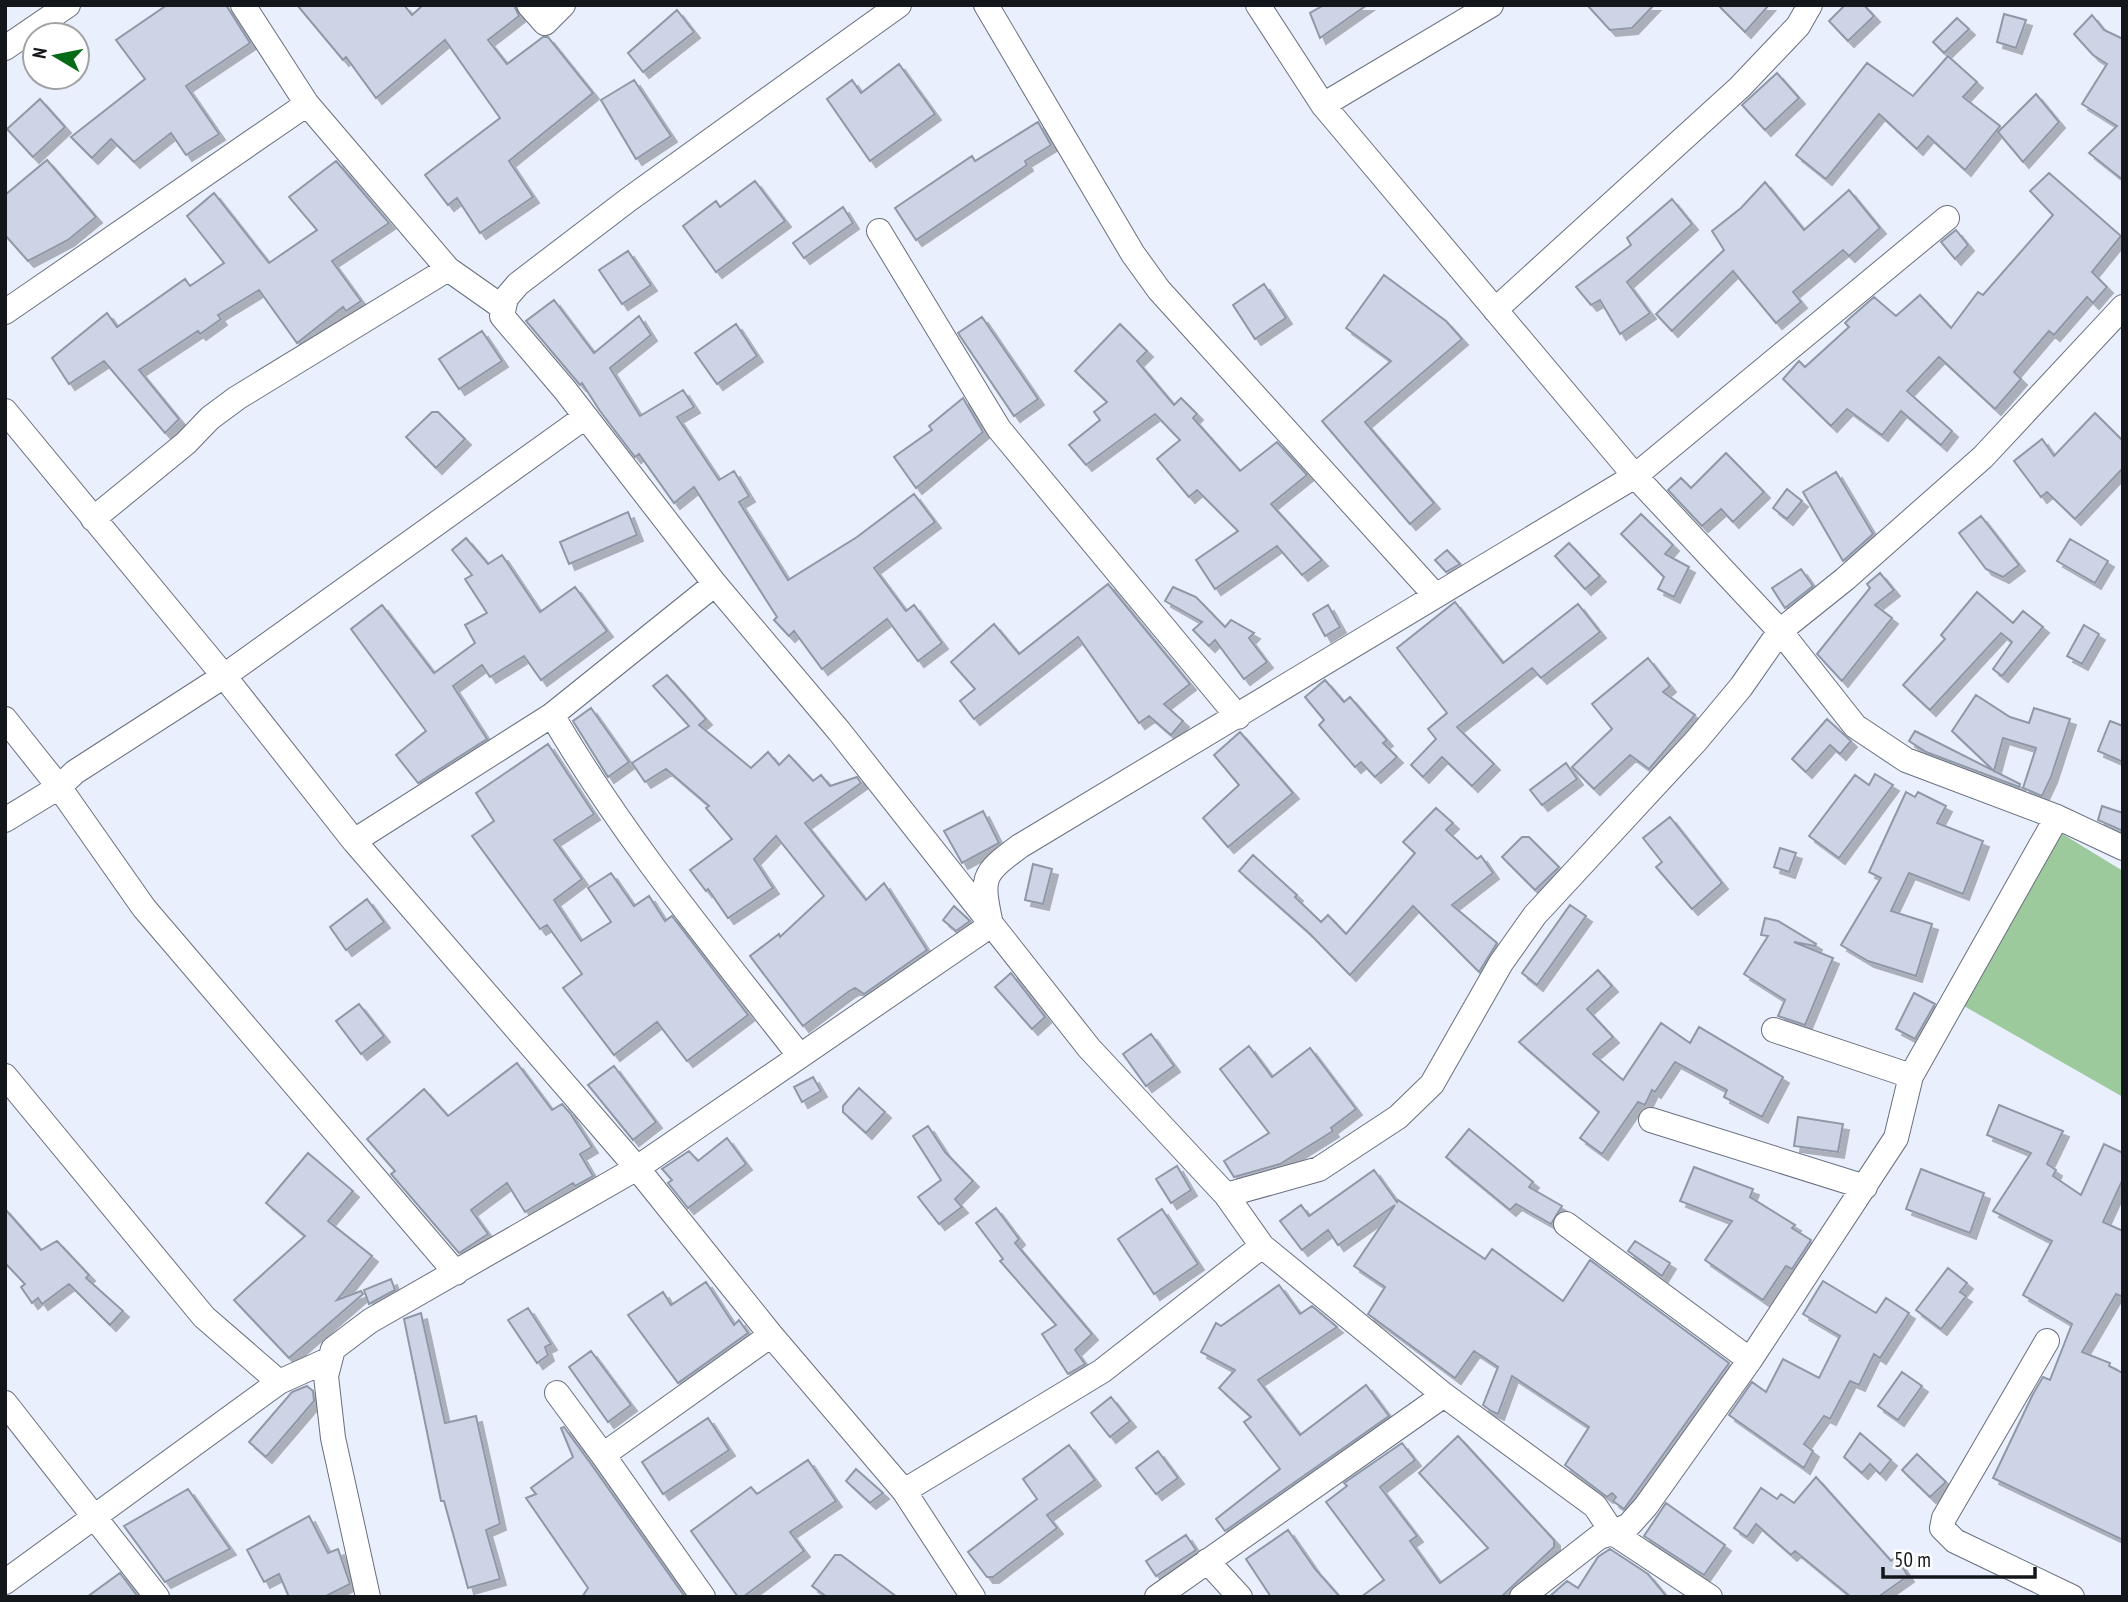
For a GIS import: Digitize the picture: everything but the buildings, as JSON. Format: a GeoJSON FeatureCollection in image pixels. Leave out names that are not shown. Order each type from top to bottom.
{"type":"FeatureCollection","features":[{"type":"Feature","properties":{"kind":"street"},"geometry":{"type":"LineString","coordinates":[[5,48],[68,5]]}},
{"type":"Feature","properties":{"kind":"street"},"geometry":{"type":"LineString","coordinates":[[243,5],[307,104],[448,269],[502,307],[508,326],[585,417],[715,584],[839,731],[1089,1048],[1226,1195],[1262,1246],[1444,1395],[1595,1506],[1613,1532],[1710,1597]]}},
{"type":"Feature","properties":{"kind":"street"},"geometry":{"type":"LineString","coordinates":[[529,5],[545,23],[563,5]]}},
{"type":"Feature","properties":{"kind":"street"},"geometry":{"type":"LineString","coordinates":[[502,307],[518,284],[628,200],[899,5]]}},
{"type":"Feature","properties":{"kind":"street"},"geometry":{"type":"LineString","coordinates":[[986,5],[1133,254],[1159,290],[1435,595]]}},
{"type":"Feature","properties":{"kind":"street"},"geometry":{"type":"LineString","coordinates":[[1258,5],[1323,105],[1636,475],[1780,631],[1855,726],[1906,760],[2057,817],[2123,848]]}},
{"type":"Feature","properties":{"kind":"street"},"geometry":{"type":"LineString","coordinates":[[1323,105],[1491,5]]}},
{"type":"Feature","properties":{"kind":"street"},"geometry":{"type":"LineString","coordinates":[[1495,310],[1740,87],[1798,26],[1810,5]]}},
{"type":"Feature","properties":{"kind":"street"},"geometry":{"type":"LineString","coordinates":[[5,312],[307,104]]}},
{"type":"Feature","properties":{"kind":"street"},"geometry":{"type":"LineString","coordinates":[[991,925],[983,887],[992,866],[1020,846],[1238,718],[1435,595],[1636,475],[1947,218]]}},
{"type":"Feature","properties":{"kind":"street"},"geometry":{"type":"LineString","coordinates":[[879,231],[999,429],[1238,718]]}},
{"type":"Feature","properties":{"kind":"street"},"geometry":{"type":"LineString","coordinates":[[93,519],[237,398],[448,269]]}},
{"type":"Feature","properties":{"kind":"street"},"geometry":{"type":"LineString","coordinates":[[1226,1195],[1319,1169],[1398,1117],[1432,1084],[1501,963],[1535,915],[1696,741],[1741,687],[1780,631],[1845,579],[1983,457],[2123,307]]}},
{"type":"Feature","properties":{"kind":"street"},"geometry":{"type":"LineString","coordinates":[[5,411],[224,676],[354,841],[637,1168],[771,1335],[904,1491],[973,1597]]}},
{"type":"Feature","properties":{"kind":"street"},"geometry":{"type":"LineString","coordinates":[[5,820],[224,676],[585,417]]}},
{"type":"Feature","properties":{"kind":"street"},"geometry":{"type":"LineString","coordinates":[[354,841],[552,715],[715,584]]}},
{"type":"Feature","properties":{"kind":"street"},"geometry":{"type":"LineString","coordinates":[[552,715],[591,782],[799,1055]]}},
{"type":"Feature","properties":{"kind":"street"},"geometry":{"type":"LineString","coordinates":[[5,719],[59,787],[145,908],[456,1273]]}},
{"type":"Feature","properties":{"kind":"street"},"geometry":{"type":"LineString","coordinates":[[1522,1597],[1599,1537],[1629,1525],[1646,1506],[1750,1360],[1896,1138],[1911,1076],[2057,817]]}},
{"type":"Feature","properties":{"kind":"street"},"geometry":{"type":"LineString","coordinates":[[368,1597],[333,1438],[326,1376],[333,1349],[370,1321],[637,1168],[991,925]]}},
{"type":"Feature","properties":{"kind":"street"},"geometry":{"type":"LineString","coordinates":[[1774,1030],[1911,1076]]}},
{"type":"Feature","properties":{"kind":"street"},"geometry":{"type":"LineString","coordinates":[[5,1076],[204,1317],[279,1382]]}},
{"type":"Feature","properties":{"kind":"street"},"geometry":{"type":"LineString","coordinates":[[1651,1120],[1865,1187]]}},
{"type":"Feature","properties":{"kind":"street"},"geometry":{"type":"LineString","coordinates":[[1566,1224],[1750,1360]]}},
{"type":"Feature","properties":{"kind":"street"},"geometry":{"type":"LineString","coordinates":[[904,1491],[1102,1371],[1262,1246]]}},
{"type":"Feature","properties":{"kind":"street"},"geometry":{"type":"LineString","coordinates":[[603,1455],[771,1335]]}},
{"type":"Feature","properties":{"kind":"street"},"geometry":{"type":"LineString","coordinates":[[2047,1340],[1944,1518],[1942,1528],[1955,1541],[2072,1597]]}},
{"type":"Feature","properties":{"kind":"street"},"geometry":{"type":"LineString","coordinates":[[5,1582],[97,1518],[279,1382],[328,1360]]}},
{"type":"Feature","properties":{"kind":"street"},"geometry":{"type":"LineString","coordinates":[[557,1393],[703,1597]]}},
{"type":"Feature","properties":{"kind":"street"},"geometry":{"type":"LineString","coordinates":[[1157,1597],[1444,1395]]}},
{"type":"Feature","properties":{"kind":"street"},"geometry":{"type":"LineString","coordinates":[[5,1403],[157,1597]]}},
{"type":"Feature","properties":{"kind":"street"},"geometry":{"type":"LineString","coordinates":[[1207,1561],[1240,1597]]}},
{"type":"Feature","properties":{"kind":"green space"},"geometry":{"type":"Polygon","coordinates":[[[2056,830],[2123,871],[2123,1097],[1964,1006],[2056,830]]]}}]}
